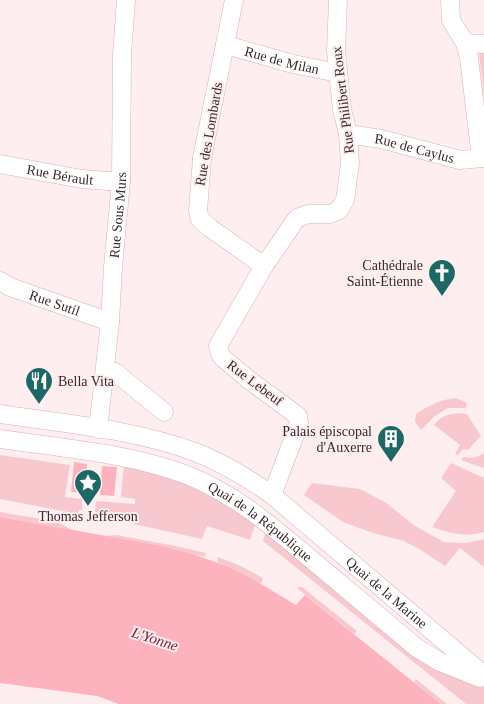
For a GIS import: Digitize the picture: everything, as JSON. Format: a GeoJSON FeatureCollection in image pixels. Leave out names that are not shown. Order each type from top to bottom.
{"type":"FeatureCollection","features":[{"type":"Feature","properties":{"kind":"street","name":"Rue Sous Murs"},"geometry":{"type":"LineString","coordinates":[[98,429],[106,370],[121,182],[122,55],[126,0]]}},
{"type":"Feature","properties":{"kind":"street","name":"Rue des Lombards"},"geometry":{"type":"LineString","coordinates":[[234,0],[202,158],[198,211],[200,219],[210,228],[264,266]]}},
{"type":"Feature","properties":{"kind":"street","name":"Rue Philibert Roux"},"geometry":{"type":"LineString","coordinates":[[293,223],[302,214],[334,212],[342,206],[345,200],[350,163],[348,134],[342,109],[336,51],[338,0]]}},
{"type":"Feature","properties":{"kind":"street"},"geometry":{"type":"LineString","coordinates":[[450,0],[452,20],[464,43],[469,58],[482,158]]}},
{"type":"Feature","properties":{"kind":"street"},"geometry":{"type":"LineString","coordinates":[[464,43],[484,44]]}},
{"type":"Feature","properties":{"kind":"street","name":"Rue de Milan"},"geometry":{"type":"LineString","coordinates":[[226,45],[293,64],[338,73]]}},
{"type":"Feature","properties":{"kind":"street","name":"Rue de Caylus"},"geometry":{"type":"LineString","coordinates":[[348,134],[381,139],[460,160],[482,158]]}},
{"type":"Feature","properties":{"kind":"street","name":"Rue Bérault"},"geometry":{"type":"LineString","coordinates":[[0,164],[82,179],[121,182]]}},
{"type":"Feature","properties":{"kind":"street","name":"Rue Lebeuf"},"geometry":{"type":"LineString","coordinates":[[272,495],[299,424],[298,416],[248,380],[220,354],[218,346],[264,266],[293,223]]}},
{"type":"Feature","properties":{"kind":"street","name":"Rue Sutil"},"geometry":{"type":"LineString","coordinates":[[0,281],[10,287],[110,322]]}},
{"type":"Feature","properties":{"kind":"street"},"geometry":{"type":"LineString","coordinates":[[106,370],[115,372],[164,412]]}},
{"type":"Feature","properties":{"kind":"street","name":"Quai de la République"},"geometry":{"type":"LineString","coordinates":[[0,414],[138,436],[195,452],[238,473],[272,495],[290,510]]}},
{"type":"Feature","properties":{"kind":"street","name":"Quai de la République"},"geometry":{"type":"LineString","coordinates":[[0,439],[137,460],[177,472],[209,485],[236,500],[263,519],[417,648],[440,662],[484,680]]}},
{"type":"Feature","properties":{"kind":"street","name":"Quai de la Marine"},"geometry":{"type":"LineString","coordinates":[[290,510],[484,675]]}},
{"type":"Feature","properties":{"kind":"shaded area"},"geometry":{"type":"Polygon","coordinates":[[[484,53],[484,96],[479,54],[484,53]]]}},
{"type":"Feature","properties":{"kind":"shaded area"},"geometry":{"type":"Polygon","coordinates":[[[455,398],[466,402],[467,406],[465,408],[448,408],[435,416],[421,430],[415,422],[416,414],[435,403],[455,398]]]}},
{"type":"Feature","properties":{"kind":"shaded area"},"geometry":{"type":"Polygon","coordinates":[[[459,413],[467,414],[481,436],[468,450],[463,449],[458,455],[455,454],[460,445],[434,425],[445,416],[459,413]]]}},
{"type":"Feature","properties":{"kind":"shaded area"},"geometry":{"type":"Polygon","coordinates":[[[484,453],[484,468],[461,460],[464,457],[479,456],[484,453]]]}},
{"type":"Feature","properties":{"kind":"shaded area"},"geometry":{"type":"Polygon","coordinates":[[[0,455],[70,465],[65,497],[82,499],[82,510],[79,510],[78,514],[0,499],[0,455]]]}},
{"type":"Feature","properties":{"kind":"shaded area"},"geometry":{"type":"Polygon","coordinates":[[[124,463],[179,477],[256,522],[250,540],[207,526],[202,539],[134,524],[135,514],[95,513],[96,501],[135,504],[135,499],[121,497],[124,463]]]}},
{"type":"Feature","properties":{"kind":"shaded area"},"geometry":{"type":"Polygon","coordinates":[[[451,463],[484,478],[484,532],[464,535],[432,527],[456,491],[441,478],[451,463]]]}},
{"type":"Feature","properties":{"kind":"shaded area"},"geometry":{"type":"Polygon","coordinates":[[[312,483],[360,489],[385,502],[415,526],[444,542],[466,543],[484,539],[484,567],[460,548],[445,566],[404,541],[373,533],[343,522],[304,495],[312,483]]]}},
{"type":"Feature","properties":{"kind":"shaded area"},"geometry":{"type":"Polygon","coordinates":[[[0,512],[58,522],[72,530],[0,517],[0,512]]]}},
{"type":"Feature","properties":{"kind":"shaded area"},"geometry":{"type":"Polygon","coordinates":[[[266,529],[414,651],[480,682],[484,686],[484,704],[466,704],[263,541],[266,529]]]}},
{"type":"Feature","properties":{"kind":"shaded area"},"geometry":{"type":"Polygon","coordinates":[[[116,535],[206,553],[205,557],[163,546],[105,536],[116,535]]]}},
{"type":"Feature","properties":{"kind":"shaded area"},"geometry":{"type":"Polygon","coordinates":[[[218,557],[243,567],[263,578],[261,584],[217,562],[218,557]]]}},
{"type":"Feature","properties":{"kind":"shaded area"},"geometry":{"type":"Polygon","coordinates":[[[298,587],[302,587],[357,631],[354,634],[298,589],[298,587]]]}},
{"type":"Feature","properties":{"kind":"shaded area"},"geometry":{"type":"Polygon","coordinates":[[[416,679],[447,704],[441,704],[414,682],[416,679]]]}},
{"type":"Feature","properties":{"kind":"water"},"geometry":{"type":"Polygon","coordinates":[[[74,462],[87,464],[85,493],[71,492],[74,462]]]}},
{"type":"Feature","properties":{"kind":"water"},"geometry":{"type":"Polygon","coordinates":[[[102,466],[117,467],[114,496],[100,495],[102,466]]]}},
{"type":"Feature","properties":{"kind":"water","name":"L'Yonne"},"geometry":{"type":"Polygon","coordinates":[[[0,517],[163,546],[229,567],[296,605],[305,595],[441,704],[119,704],[97,696],[0,683],[0,517]]]}},
{"type":"Feature","properties":{"kind":"place","name":"Cathédrale Saint-Étienne"},"geometry":{"type":"Point","coordinates":[442,297]}},
{"type":"Feature","properties":{"kind":"place","name":"Bella Vita"},"geometry":{"type":"Point","coordinates":[39,405]}},
{"type":"Feature","properties":{"kind":"place","name":"Palais épiscopal d'Auxerre"},"geometry":{"type":"Point","coordinates":[391,463]}},
{"type":"Feature","properties":{"kind":"place","name":"Thomas Jefferson"},"geometry":{"type":"Point","coordinates":[88,507]}}]}
